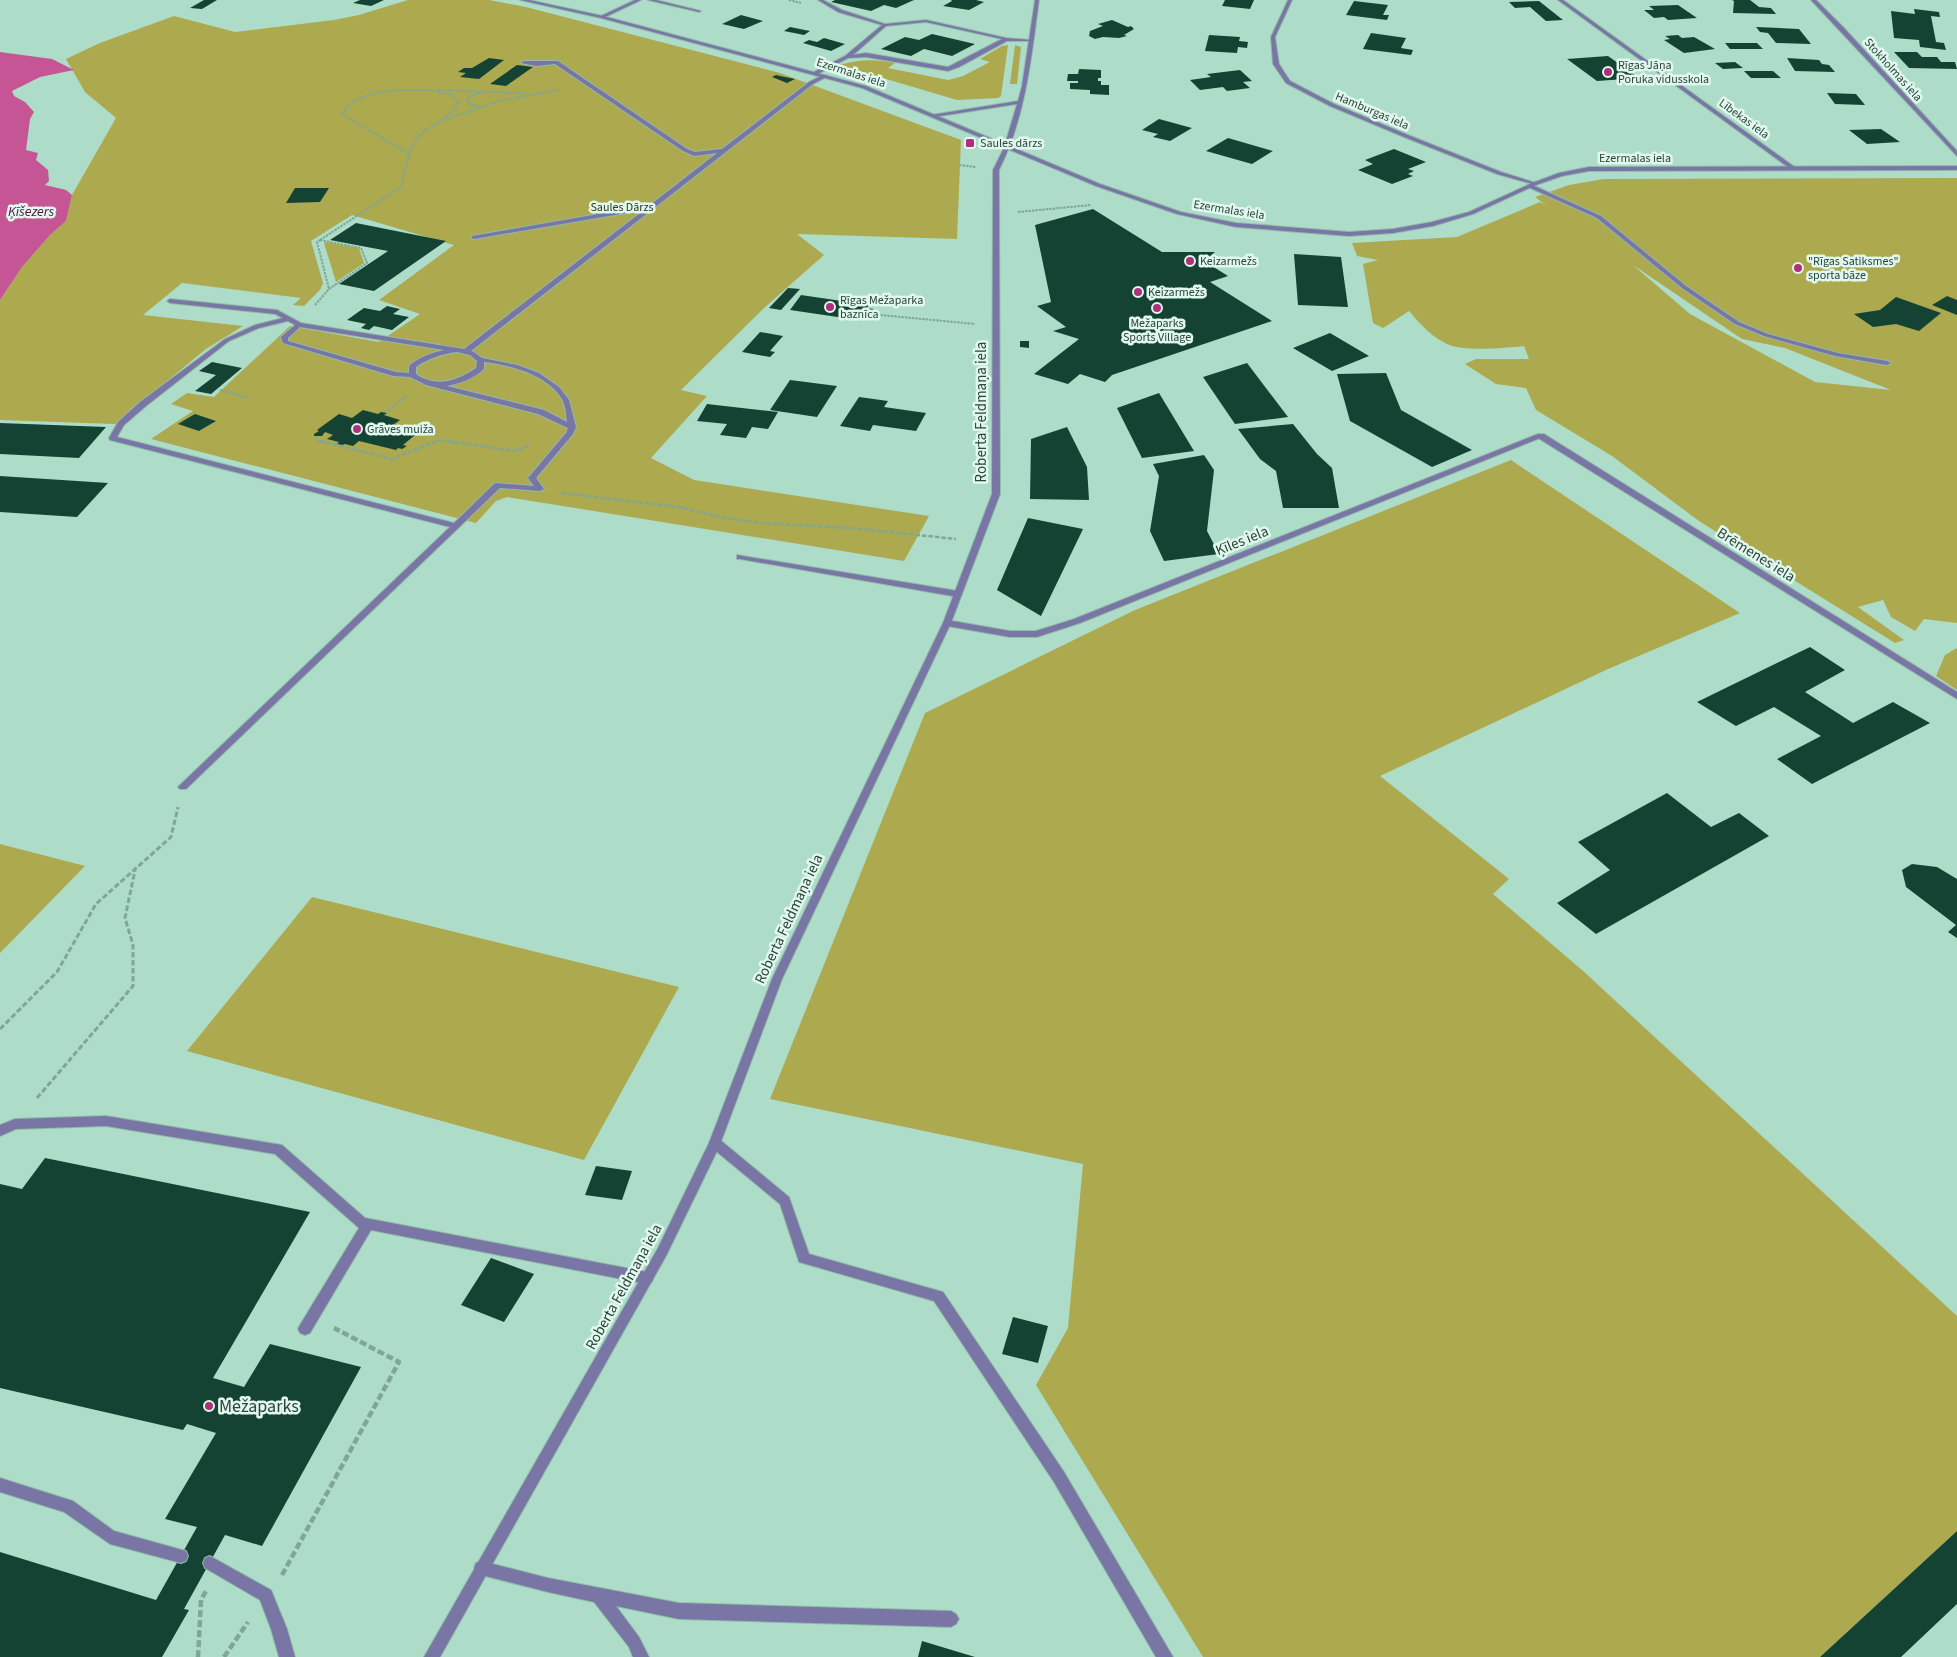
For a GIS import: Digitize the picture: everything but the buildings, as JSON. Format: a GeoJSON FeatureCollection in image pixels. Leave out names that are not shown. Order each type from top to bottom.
{"type":"FeatureCollection","features":[{"type":"Feature","properties":{"kind":"street","name":"Ezermalas iela"},"geometry":{"type":"LineString","coordinates":[[522,0],[601,17],[816,72],[864,87],[1098,185],[1179,213],[1236,225],[1304,232],[1358,233],[1393,231],[1433,224],[1471,213],[1561,174],[1589,169],[1957,168]]}},
{"type":"Feature","properties":{"kind":"street"},"geometry":{"type":"LineString","coordinates":[[601,17],[640,0]]}},
{"type":"Feature","properties":{"kind":"street"},"geometry":{"type":"LineString","coordinates":[[650,0],[699,11]]}},
{"type":"Feature","properties":{"kind":"street"},"geometry":{"type":"LineString","coordinates":[[820,0],[840,11],[885,25],[926,21],[1006,39],[1030,40]]}},
{"type":"Feature","properties":{"kind":"street","name":"Roberta Feldmaņa iela"},"geometry":{"type":"LineString","coordinates":[[432,1657],[662,1252],[715,1143],[777,979],[947,623],[996,494],[996,170],[1007,148],[1026,86],[1036,0]]}},
{"type":"Feature","properties":{"kind":"street","name":"Hamburgas iela"},"geometry":{"type":"LineString","coordinates":[[1290,0],[1273,37],[1276,64],[1288,82],[1332,105],[1532,185],[1599,217],[1684,286],[1737,323],[1766,335],[1838,355],[1887,363]]}},
{"type":"Feature","properties":{"kind":"street","name":"Lībekas iela"},"geometry":{"type":"LineString","coordinates":[[1560,0],[1794,169]]}},
{"type":"Feature","properties":{"kind":"street","name":"Stokholmas iela"},"geometry":{"type":"LineString","coordinates":[[1813,0],[1957,154]]}},
{"type":"Feature","properties":{"kind":"street"},"geometry":{"type":"LineString","coordinates":[[816,72],[847,57],[885,25]]}},
{"type":"Feature","properties":{"kind":"street"},"geometry":{"type":"LineString","coordinates":[[847,57],[866,55],[948,69],[1006,39]]}},
{"type":"Feature","properties":{"kind":"street"},"geometry":{"type":"LineString","coordinates":[[524,63],[556,62],[694,154],[709,154],[726,150]]}},
{"type":"Feature","properties":{"kind":"street"},"geometry":{"type":"LineString","coordinates":[[466,351],[811,83],[825,76]]}},
{"type":"Feature","properties":{"kind":"street"},"geometry":{"type":"LineString","coordinates":[[934,115],[1021,102]]}},
{"type":"Feature","properties":{"kind":"street"},"geometry":{"type":"LineString","coordinates":[[474,237],[651,207]]}},
{"type":"Feature","properties":{"kind":"street"},"geometry":{"type":"LineString","coordinates":[[170,300],[277,312],[299,325],[466,351],[480,360],[499,361],[538,374],[564,398],[570,430],[532,478],[540,490]]}},
{"type":"Feature","properties":{"kind":"street"},"geometry":{"type":"LineString","coordinates":[[288,318],[257,326],[227,340],[143,404],[121,424],[113,438],[456,526]]}},
{"type":"Feature","properties":{"kind":"street"},"geometry":{"type":"LineString","coordinates":[[299,325],[284,337],[285,342],[396,374],[412,375],[420,382],[541,412],[570,430]]}},
{"type":"Feature","properties":{"kind":"street"},"geometry":{"type":"LineString","coordinates":[[412,375],[413,366],[423,358],[439,352],[457,350]]}},
{"type":"Feature","properties":{"kind":"street"},"geometry":{"type":"LineString","coordinates":[[435,385],[453,383],[470,377],[480,369],[480,360]]}},
{"type":"Feature","properties":{"kind":"street","name":"Ķīles iela"},"geometry":{"type":"LineString","coordinates":[[947,623],[1010,634],[1037,634],[1540,436]]}},
{"type":"Feature","properties":{"kind":"street","name":"Brēmenes iela"},"geometry":{"type":"LineString","coordinates":[[1540,436],[1957,696]]}},
{"type":"Feature","properties":{"kind":"street"},"geometry":{"type":"LineString","coordinates":[[182,787],[498,485],[540,490]]}},
{"type":"Feature","properties":{"kind":"street"},"geometry":{"type":"LineString","coordinates":[[740,557],[958,594]]}},
{"type":"Feature","properties":{"kind":"street"},"geometry":{"type":"LineString","coordinates":[[0,1131],[15,1124],[106,1120],[278,1148],[362,1223],[647,1278]]}},
{"type":"Feature","properties":{"kind":"street"},"geometry":{"type":"LineString","coordinates":[[715,1143],[785,1201],[804,1258],[938,1296],[1059,1477],[1165,1657]]}},
{"type":"Feature","properties":{"kind":"street"},"geometry":{"type":"LineString","coordinates":[[305,1329],[368,1224]]}},
{"type":"Feature","properties":{"kind":"street"},"geometry":{"type":"LineString","coordinates":[[0,1485],[68,1506],[110,1537],[181,1556]]}},
{"type":"Feature","properties":{"kind":"street"},"geometry":{"type":"LineString","coordinates":[[214,1566],[266,1595],[279,1629],[286,1657]]}},
{"type":"Feature","properties":{"kind":"street"},"geometry":{"type":"LineString","coordinates":[[481,1568],[598,1596],[679,1611],[951,1619]]}},
{"type":"Feature","properties":{"kind":"street"},"geometry":{"type":"LineString","coordinates":[[598,1596],[634,1642],[641,1657]]}},
{"type":"Feature","properties":{"kind":"path"},"geometry":{"type":"LineString","coordinates":[[410,154],[342,114],[348,105],[363,98],[402,92],[452,89],[535,94]]}},
{"type":"Feature","properties":{"kind":"path"},"geometry":{"type":"LineString","coordinates":[[320,240],[361,248],[367,263],[329,288],[317,242],[320,240],[350,220],[401,187],[410,154],[421,132],[455,112],[459,102],[452,95],[435,90]]}},
{"type":"Feature","properties":{"kind":"path"},"geometry":{"type":"LineString","coordinates":[[434,124],[483,106],[556,90]]}},
{"type":"Feature","properties":{"kind":"path"},"geometry":{"type":"LineString","coordinates":[[483,106],[476,106],[467,101],[469,97],[476,93],[486,92]]}},
{"type":"Feature","properties":{"kind":"path"},"geometry":{"type":"LineString","coordinates":[[1013,212],[1092,205]]}},
{"type":"Feature","properties":{"kind":"path"},"geometry":{"type":"LineString","coordinates":[[870,314],[973,324],[997,323]]}},
{"type":"Feature","properties":{"kind":"path"},"geometry":{"type":"LineString","coordinates":[[220,390],[249,398]]}},
{"type":"Feature","properties":{"kind":"path"},"geometry":{"type":"LineString","coordinates":[[385,412],[411,393]]}},
{"type":"Feature","properties":{"kind":"path"},"geometry":{"type":"LineString","coordinates":[[315,440],[392,459],[440,440],[514,451],[570,430]]}},
{"type":"Feature","properties":{"kind":"path"},"geometry":{"type":"LineString","coordinates":[[540,490],[679,507],[720,517],[760,523],[885,531],[977,542]]}},
{"type":"Feature","properties":{"kind":"path"},"geometry":{"type":"LineString","coordinates":[[0,1029],[57,972],[96,904],[172,837],[182,787]]}},
{"type":"Feature","properties":{"kind":"path"},"geometry":{"type":"LineString","coordinates":[[15,1124],[133,986],[133,945],[125,918],[135,869]]}},
{"type":"Feature","properties":{"kind":"path"},"geometry":{"type":"LineString","coordinates":[[224,1657],[266,1595],[278,1582],[399,1362],[312,1317]]}},
{"type":"Feature","properties":{"kind":"path"},"geometry":{"type":"LineString","coordinates":[[198,1657],[201,1600],[214,1566]]}},
{"type":"Feature","properties":{"kind":"green space","name":"Saules Dārzs"},"geometry":{"type":"Polygon","coordinates":[[[408,0],[489,0],[526,7],[780,73],[961,140],[957,239],[797,234],[824,255],[764,308],[681,390],[707,396],[651,458],[694,480],[929,516],[904,561],[507,497],[496,501],[476,523],[151,439],[193,411],[171,404],[187,393],[214,397],[290,326],[379,342],[420,314],[379,300],[454,245],[352,215],[311,241],[323,283],[320,290],[304,306],[293,305],[301,298],[182,283],[143,315],[243,326],[206,349],[115,424],[0,420],[0,300],[22,267],[50,235],[66,221],[72,195],[116,118],[85,92],[66,59],[100,43],[174,16],[235,32],[334,20],[359,15],[408,0]]]}},
{"type":"Feature","properties":{"kind":"green space"},"geometry":{"type":"Polygon","coordinates":[[[1008,45],[1001,96],[998,98],[957,100],[839,65],[874,60],[895,63],[888,68],[948,80],[963,76],[990,62],[980,59],[1002,46],[1008,45]]]}},
{"type":"Feature","properties":{"kind":"green space"},"geometry":{"type":"Polygon","coordinates":[[[1015,45],[1021,47],[1017,84],[1010,84],[1015,45]]]}},
{"type":"Feature","properties":{"kind":"green space"},"geometry":{"type":"Polygon","coordinates":[[[1957,178],[1957,623],[1924,619],[1915,631],[1891,617],[1883,600],[1858,607],[1904,640],[1895,643],[1699,521],[1612,456],[1536,410],[1526,388],[1496,384],[1465,364],[1476,359],[1529,359],[1524,346],[1484,349],[1463,348],[1447,344],[1431,334],[1409,311],[1383,328],[1373,323],[1363,264],[1378,260],[1357,256],[1352,243],[1457,237],[1540,202],[1546,205],[1535,197],[1569,185],[1604,179],[1957,178]],[[1633,265],[1690,314],[1815,382],[1891,390],[1785,348],[1742,339],[1633,265]]]}},
{"type":"Feature","properties":{"kind":"green space"},"geometry":{"type":"Polygon","coordinates":[[[324,243],[359,248],[364,263],[336,282],[324,243]]]}},
{"type":"Feature","properties":{"kind":"green space"},"geometry":{"type":"Polygon","coordinates":[[[1511,460],[1740,613],[1608,669],[1380,776],[1509,879],[1493,894],[1582,970],[1957,1316],[1957,1531],[1820,1657],[1203,1657],[1036,1385],[1068,1328],[1083,1164],[770,1099],[925,713],[1135,610],[1511,460]]]}},
{"type":"Feature","properties":{"kind":"green space"},"geometry":{"type":"Polygon","coordinates":[[[1957,648],[1957,690],[1936,676],[1945,655],[1957,648]]]}},
{"type":"Feature","properties":{"kind":"green space"},"geometry":{"type":"Polygon","coordinates":[[[0,844],[85,866],[0,953],[0,844]]]}},
{"type":"Feature","properties":{"kind":"green space"},"geometry":{"type":"Polygon","coordinates":[[[312,897],[679,987],[584,1160],[187,1051],[312,897]]]}},
{"type":"Feature","properties":{"kind":"water","name":"Ķīšezers"},"geometry":{"type":"Polygon","coordinates":[[[0,52],[52,59],[74,70],[40,77],[12,91],[14,96],[25,102],[34,112],[30,119],[26,150],[38,153],[36,160],[48,170],[49,181],[45,185],[66,190],[72,195],[66,221],[50,235],[22,267],[0,300],[0,52]]]}},
{"type":"Feature","properties":{"kind":"place","name":"Rīgas Jāņa Poruka vidusskola"},"geometry":{"type":"Point","coordinates":[1608,72]}},
{"type":"Feature","properties":{"kind":"place","name":"Saules dārzs"},"geometry":{"type":"Point","coordinates":[970,143]}},
{"type":"Feature","properties":{"kind":"place","name":"Keizarmežs"},"geometry":{"type":"Point","coordinates":[1190,261]}},
{"type":"Feature","properties":{"kind":"place","name":"\"Rīgas Satiksmes\" sporta bāze"},"geometry":{"type":"Point","coordinates":[1798,268]}},
{"type":"Feature","properties":{"kind":"place","name":"Ķeizarmežs"},"geometry":{"type":"Point","coordinates":[1138,292]}},
{"type":"Feature","properties":{"kind":"place","name":"Rīgas Mežaparka baznīca"},"geometry":{"type":"Point","coordinates":[830,307]}},
{"type":"Feature","properties":{"kind":"place","name":"Mežaparks Sports Village"},"geometry":{"type":"Point","coordinates":[1157,308]}},
{"type":"Feature","properties":{"kind":"place","name":"Grāves muiža"},"geometry":{"type":"Point","coordinates":[357,429]}},
{"type":"Feature","properties":{"kind":"place","name":"Mežaparks"},"geometry":{"type":"Point","coordinates":[209,1406]}}]}
